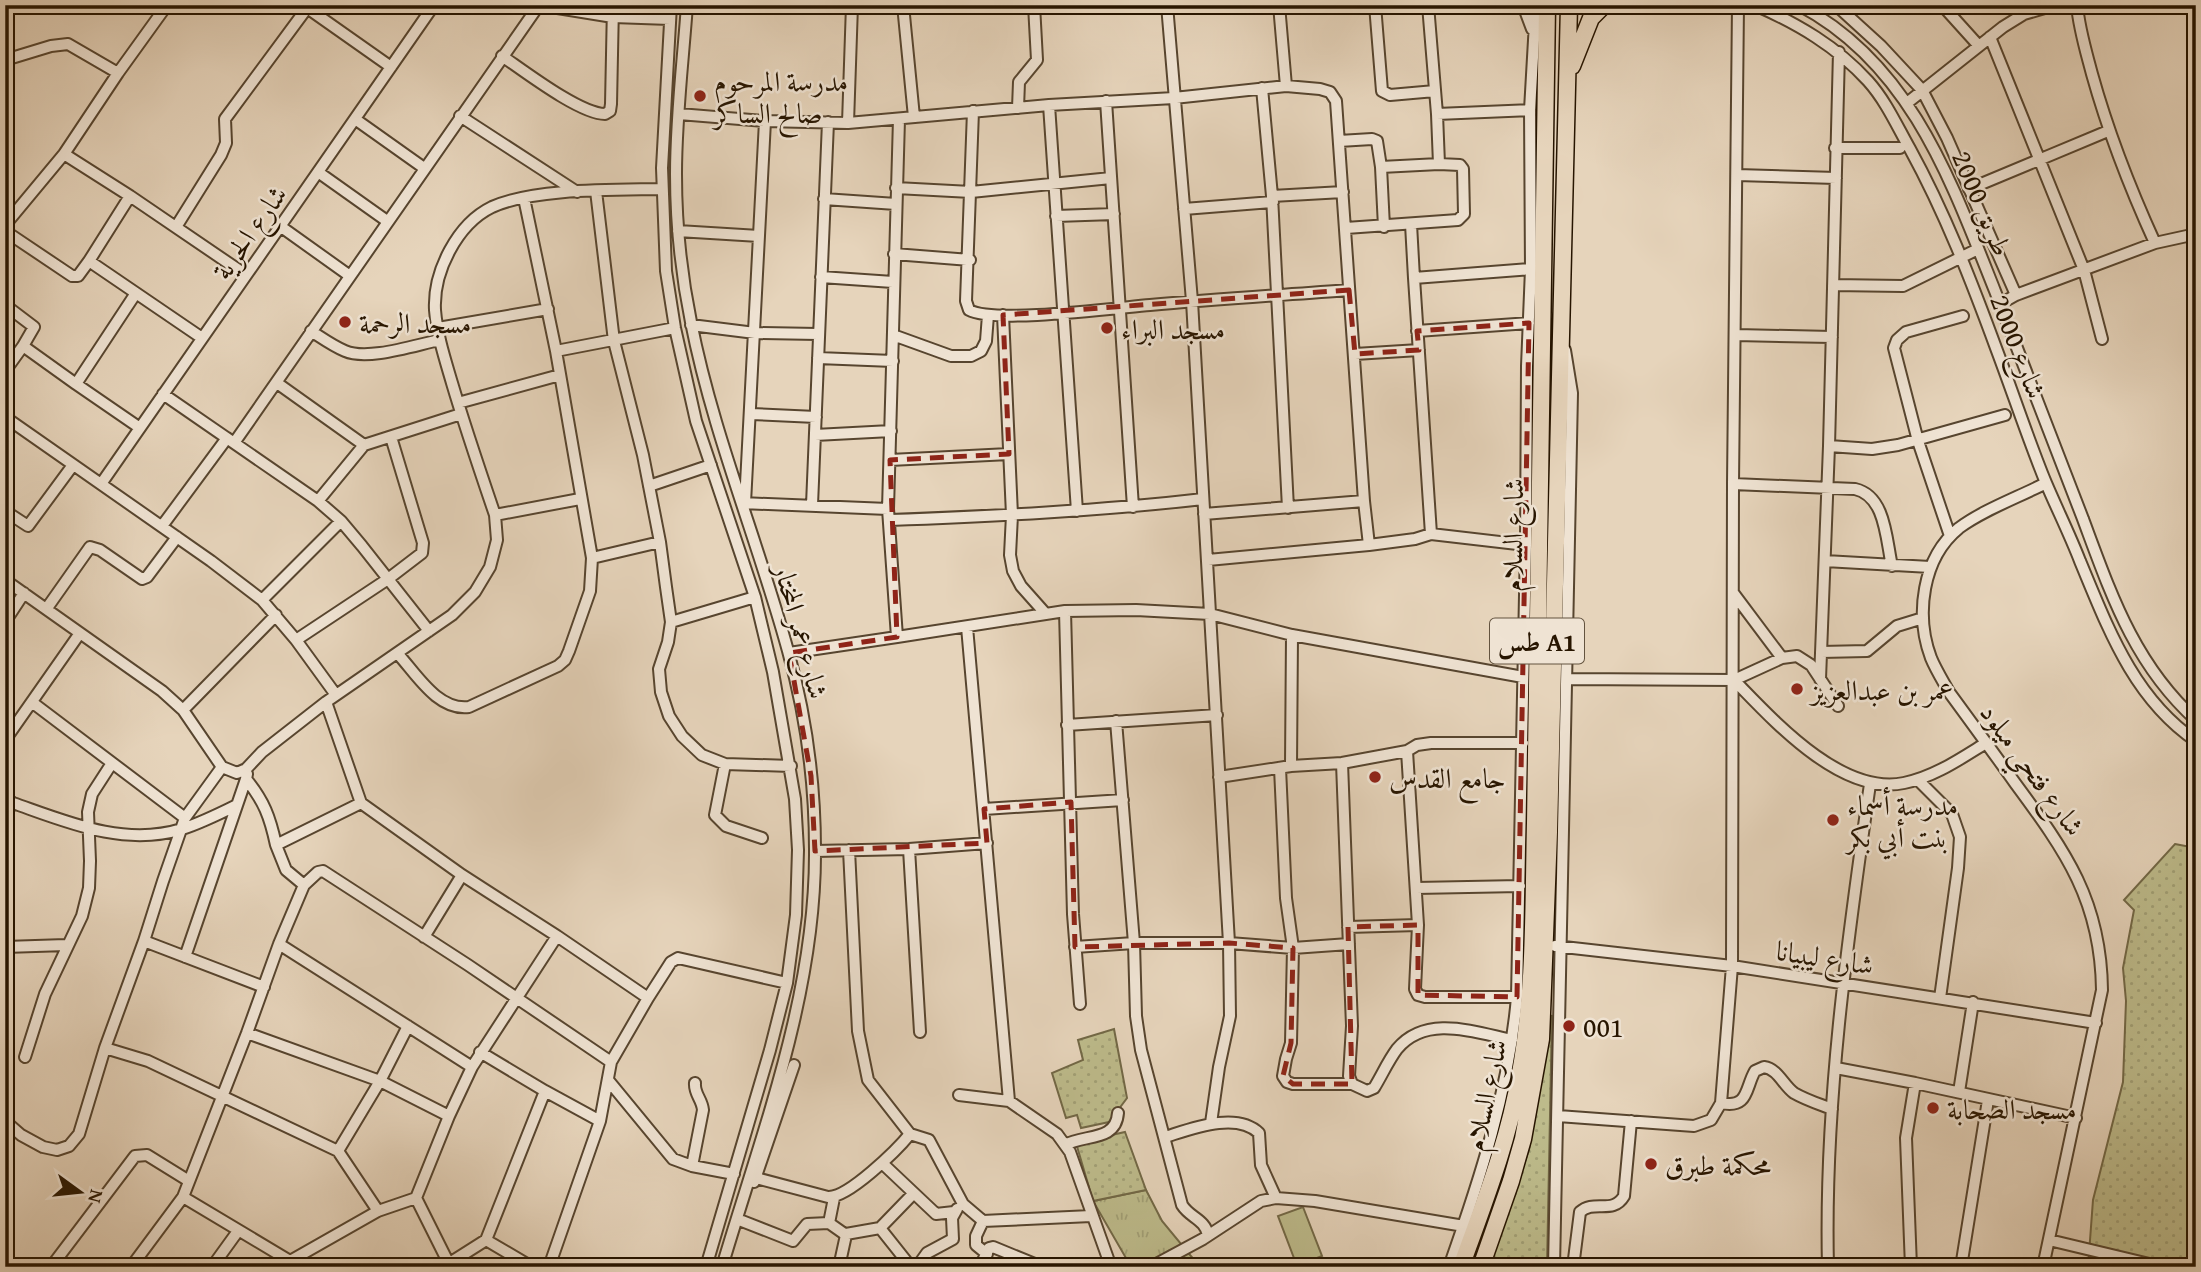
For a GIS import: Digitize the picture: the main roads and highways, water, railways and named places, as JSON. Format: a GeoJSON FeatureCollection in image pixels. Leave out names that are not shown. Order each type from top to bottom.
{"type":"FeatureCollection","features":[{"type":"Feature","properties":{"kind":"highway","name":"شارع السلام"},"geometry":{"type":"LineString","coordinates":[[1461,1267],[1510,1122],[1520,1072],[1528,1005],[1534,886],[1547,5]]}},
{"type":"Feature","properties":{"kind":"highway","name":"شارع السلام"},"geometry":{"type":"LineString","coordinates":[[1481,1267],[1511,1181],[1531,1104],[1553,946],[1549,832],[1559,331],[1569,5]]}},
{"type":"Feature","properties":{"kind":"highway"},"geometry":{"type":"LineString","coordinates":[[1567,88],[1585,30],[1591,18],[1604,5]]}},
{"type":"Feature","properties":{"kind":"place","name":"مدرسة المرحوم صالح الساكر"},"geometry":{"type":"Point","coordinates":[700,96]}},
{"type":"Feature","properties":{"kind":"place","name":"مسجد الرحمة"},"geometry":{"type":"Point","coordinates":[345,322]}},
{"type":"Feature","properties":{"kind":"place","name":"مسجد البراء"},"geometry":{"type":"Point","coordinates":[1107,328]}},
{"type":"Feature","properties":{"kind":"place","name":"عمر بن عبدالعزيز"},"geometry":{"type":"Point","coordinates":[1797,689]}},
{"type":"Feature","properties":{"kind":"place","name":"جامع القدس"},"geometry":{"type":"Point","coordinates":[1375,777]}},
{"type":"Feature","properties":{"kind":"place","name":"مدرسة أسماء بنت أبي بكر"},"geometry":{"type":"Point","coordinates":[1833,820]}},
{"type":"Feature","properties":{"kind":"place","name":"001"},"geometry":{"type":"Point","coordinates":[1569,1026]}},
{"type":"Feature","properties":{"kind":"place","name":"مسجد الصحابة"},"geometry":{"type":"Point","coordinates":[1933,1108]}},
{"type":"Feature","properties":{"kind":"place","name":"محكمة طبرق"},"geometry":{"type":"Point","coordinates":[1651,1164]}}]}
